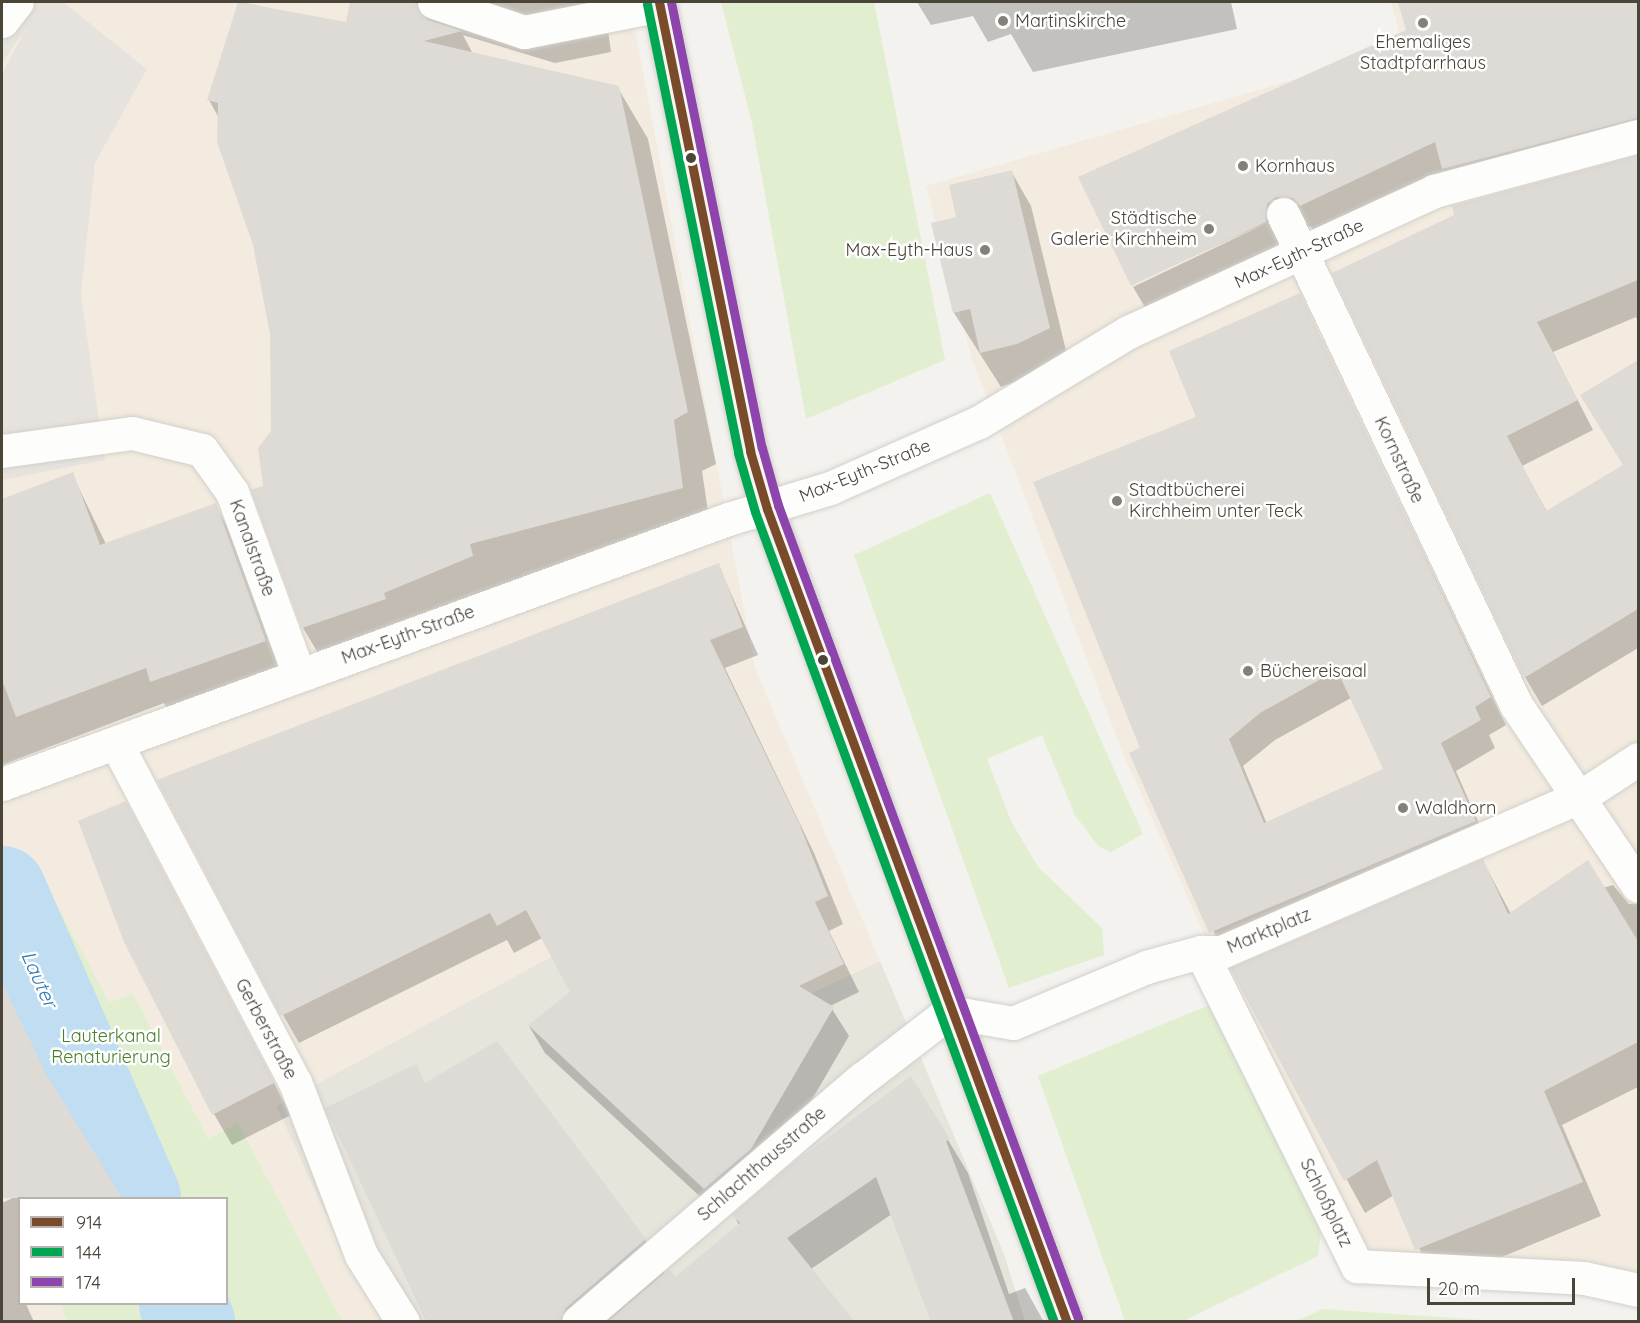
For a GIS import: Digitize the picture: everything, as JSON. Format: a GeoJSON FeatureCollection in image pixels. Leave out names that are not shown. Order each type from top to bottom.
{"type":"FeatureCollection","features":[{"type":"Feature","properties":{"kind":"street"},"geometry":{"type":"LineString","coordinates":[[2,21],[17,2]]}},
{"type":"Feature","properties":{"kind":"street"},"geometry":{"type":"LineString","coordinates":[[434,2],[524,32],[659,4],[750,451],[767,509],[949,1012],[1067,1322]]}},
{"type":"Feature","properties":{"kind":"street","name":"Max-Eyth-Straße"},"geometry":{"type":"LineString","coordinates":[[2,784],[298,675],[830,488],[979,422],[1128,332],[1434,191],[1638,136]]}},
{"type":"Feature","properties":{"kind":"street","name":"Kornstraße"},"geometry":{"type":"LineString","coordinates":[[1283,214],[1516,705],[1580,797]]}},
{"type":"Feature","properties":{"kind":"street","name":"Kanalstraße"},"geometry":{"type":"LineString","coordinates":[[2,451],[132,433],[202,450],[232,492],[298,675]]}},
{"type":"Feature","properties":{"kind":"street","name":"Gerberstraße"},"geometry":{"type":"LineString","coordinates":[[116,743],[294,1082],[361,1255],[403,1322]]}},
{"type":"Feature","properties":{"kind":"street","name":"Marktplatz"},"geometry":{"type":"LineString","coordinates":[[949,1012],[1012,1023],[1146,967],[1201,952],[1221,952],[1580,797],[1638,759]]}},
{"type":"Feature","properties":{"kind":"street"},"geometry":{"type":"LineString","coordinates":[[1580,797],[1632,875]]}},
{"type":"Feature","properties":{"kind":"street","name":"Schloßplatz"},"geometry":{"type":"LineString","coordinates":[[1201,952],[1357,1266],[1584,1278],[1638,1290]]}},
{"type":"Feature","properties":{"kind":"street","name":"Schlachthausstraße"},"geometry":{"type":"LineString","coordinates":[[578,1322],[862,1079],[949,1012]]}},
{"type":"Feature","properties":{"kind":"shaded area"},"geometry":{"type":"Polygon","coordinates":[[[2,2],[46,2],[2,63],[2,2]]]}},
{"type":"Feature","properties":{"kind":"shaded area"},"geometry":{"type":"Polygon","coordinates":[[[40,2],[63,2],[147,69],[95,163],[81,295],[105,460],[2,480],[2,74],[40,2]]]}},
{"type":"Feature","properties":{"kind":"shaded area"},"geometry":{"type":"Polygon","coordinates":[[[46,2],[630,2],[755,668],[880,961],[684,1052],[591,935],[276,1106],[338,1241],[387,1321],[2,1322],[2,63],[46,2]]]}},
{"type":"Feature","properties":{"kind":"shaded area"},"geometry":{"type":"Polygon","coordinates":[[[1391,2],[1638,2],[1638,1273],[1580,1261],[1369,1256],[1207,941],[1124,756],[972,359],[926,186],[1403,48],[1391,2]]]}},
{"type":"Feature","properties":{"kind":"shaded area"},"geometry":{"type":"Polygon","coordinates":[[[591,935],[684,1052],[880,961],[1004,1254],[1025,1321],[387,1321],[338,1241],[276,1106],[591,935]]]}},
{"type":"Feature","properties":{"kind":"green space"},"geometry":{"type":"Polygon","coordinates":[[[721,2],[874,2],[945,360],[806,419],[752,123],[721,2]]]}},
{"type":"Feature","properties":{"kind":"green space"},"geometry":{"type":"Polygon","coordinates":[[[990,493],[1143,834],[1111,852],[1098,846],[1075,815],[1042,735],[987,759],[1011,821],[1038,867],[1102,928],[1104,955],[1009,988],[854,555],[990,493]]]}},
{"type":"Feature","properties":{"kind":"green space","name":"Lauterkanal Renaturierung"},"geometry":{"type":"Polygon","coordinates":[[[33,861],[109,1002],[133,994],[208,1139],[238,1123],[342,1321],[68,1321],[60,1305],[228,1305],[228,1197],[128,1197],[140,1189],[2,939],[2,872],[33,861]]]}},
{"type":"Feature","properties":{"kind":"green space"},"geometry":{"type":"Polygon","coordinates":[[[1214,1003],[1321,1233],[1318,1256],[1183,1321],[1125,1321],[1038,1076],[1214,1003]]]}},
{"type":"Feature","properties":{"kind":"green space"},"geometry":{"type":"Polygon","coordinates":[[[1323,1309],[1497,1321],[1296,1321],[1323,1309]]]}},
{"type":"Feature","properties":{"kind":"building"},"geometry":{"type":"Polygon","coordinates":[[[238,2],[346,22],[350,2],[416,2],[428,20],[462,31],[424,41],[619,86],[688,412],[674,420],[683,488],[470,544],[473,556],[384,593],[386,599],[302,628],[251,490],[263,486],[258,448],[271,431],[270,334],[253,245],[217,142],[218,103],[207,100],[238,2]]]}},
{"type":"Feature","properties":{"kind":"building"},"geometry":{"type":"Polygon","coordinates":[[[1398,2],[1638,2],[1638,118],[1442,169],[1435,142],[1300,206],[1293,198],[1276,197],[1267,204],[1266,222],[1131,286],[1078,177],[1406,30],[1398,2]]]}},
{"type":"Feature","properties":{"kind":"building"},"geometry":{"type":"Polygon","coordinates":[[[1638,155],[1638,280],[1537,322],[1578,400],[1507,436],[1546,511],[1623,465],[1580,395],[1638,360],[1638,609],[1524,678],[1332,273],[1454,215],[1452,206],[1638,155]]]}},
{"type":"Feature","properties":{"kind":"building","name":"Max-Eyth-Haus"},"geometry":{"type":"Polygon","coordinates":[[[1012,170],[1050,328],[1017,344],[980,353],[970,309],[953,313],[931,223],[956,217],[949,185],[1012,170]]]}},
{"type":"Feature","properties":{"kind":"building"},"geometry":{"type":"Polygon","coordinates":[[[1300,293],[1491,697],[1475,707],[1481,720],[1441,743],[1476,821],[1209,933],[1129,753],[1140,748],[1033,482],[1196,417],[1169,351],[1300,293]],[[1337,670],[1260,713],[1229,739],[1264,823],[1383,769],[1337,670]]]}},
{"type":"Feature","properties":{"kind":"building"},"geometry":{"type":"Polygon","coordinates":[[[73,472],[100,545],[216,503],[266,641],[150,682],[146,668],[16,717],[2,680],[2,499],[73,472]]]}},
{"type":"Feature","properties":{"kind":"building"},"geometry":{"type":"Polygon","coordinates":[[[719,563],[743,627],[710,640],[799,823],[828,896],[815,902],[844,964],[799,986],[834,1007],[751,1149],[704,1189],[528,1025],[570,992],[526,910],[497,926],[490,913],[281,1016],[157,780],[719,563]]]}},
{"type":"Feature","properties":{"kind":"building"},"geometry":{"type":"Polygon","coordinates":[[[126,801],[274,1083],[212,1115],[124,942],[78,821],[126,801]]]}},
{"type":"Feature","properties":{"kind":"building"},"geometry":{"type":"Polygon","coordinates":[[[1483,859],[1508,914],[1588,860],[1638,941],[1638,1042],[1544,1091],[1583,1182],[1415,1250],[1377,1160],[1344,1181],[1230,968],[1483,859]]]}},
{"type":"Feature","properties":{"kind":"building"},"geometry":{"type":"Polygon","coordinates":[[[2,982],[46,1074],[121,1197],[2,1198],[2,982]]]}},
{"type":"Feature","properties":{"kind":"building"},"geometry":{"type":"Polygon","coordinates":[[[497,1041],[646,1239],[566,1308],[560,1322],[427,1322],[325,1108],[416,1064],[425,1083],[497,1041]]]}},
{"type":"Feature","properties":{"kind":"building"},"geometry":{"type":"Polygon","coordinates":[[[911,1076],[950,1139],[946,1141],[1014,1322],[931,1322],[876,1177],[787,1238],[855,1322],[607,1322],[669,1269],[675,1277],[740,1223],[732,1215],[788,1167],[911,1076]]]}},
{"type":"Feature","properties":{"kind":"waterway","name":"Lauter"},"geometry":{"type":"LineString","coordinates":[[2,890],[137,1197]]}},
{"type":"Feature","properties":{"kind":"waterway","name":"Lauter"},"geometry":{"type":"LineString","coordinates":[[183,1305],[191,1322]]}},
{"type":"Feature","properties":{"kind":"transit line","name":"914"},"geometry":{"type":"LineString","coordinates":[[659,2],[750,451],[767,509],[1067,1322]]}},
{"type":"Feature","properties":{"kind":"transit line","name":"174"},"geometry":{"type":"LineString","coordinates":[[671,2],[762,448],[778,505],[1078,1318]]}},
{"type":"Feature","properties":{"kind":"transit line","name":"144"},"geometry":{"type":"LineString","coordinates":[[647,4],[738,453],[755,512],[1054,1322]]}},
{"type":"Feature","properties":{"kind":"place","name":"Martinskirche"},"geometry":{"type":"Point","coordinates":[1003,21]}},
{"type":"Feature","properties":{"kind":"place","name":"Ehemaliges Stadtpfarrhaus"},"geometry":{"type":"Point","coordinates":[1423,23]}},
{"type":"Feature","properties":{"kind":"place","name":"Kornhaus"},"geometry":{"type":"Point","coordinates":[1243,166]}},
{"type":"Feature","properties":{"kind":"place","name":"Städtische Galerie Kirchheim"},"geometry":{"type":"Point","coordinates":[1209,229]}},
{"type":"Feature","properties":{"kind":"place","name":"Max-Eyth-Haus"},"geometry":{"type":"Point","coordinates":[985,250]}},
{"type":"Feature","properties":{"kind":"place","name":"Stadtbücherei Kirchheim unter Teck"},"geometry":{"type":"Point","coordinates":[1117,501]}},
{"type":"Feature","properties":{"kind":"place","name":"Büchereisaal"},"geometry":{"type":"Point","coordinates":[1248,671]}},
{"type":"Feature","properties":{"kind":"place","name":"Waldhorn"},"geometry":{"type":"Point","coordinates":[1403,808]}}]}
